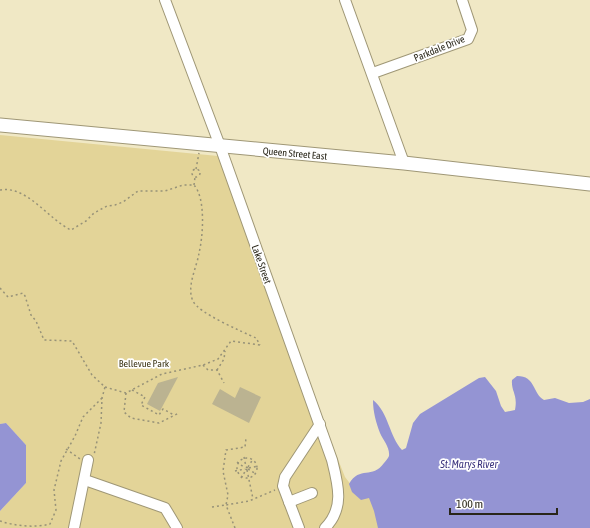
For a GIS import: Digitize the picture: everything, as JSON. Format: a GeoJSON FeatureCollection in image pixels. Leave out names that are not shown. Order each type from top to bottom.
{"type":"FeatureCollection","features":[{"type":"Feature","properties":{"kind":"main road","name":"Queen Street East"},"geometry":{"type":"LineString","coordinates":[[0,125],[404,163],[590,184]]}},
{"type":"Feature","properties":{"kind":"street","name":"Lake Street"},"geometry":{"type":"LineString","coordinates":[[165,0],[220,146],[290,347],[320,424],[339,490],[336,511],[325,528]]}},
{"type":"Feature","properties":{"kind":"street"},"geometry":{"type":"LineString","coordinates":[[345,0],[373,73],[404,163]]}},
{"type":"Feature","properties":{"kind":"street","name":"Parkdale Drive"},"geometry":{"type":"LineString","coordinates":[[373,73],[468,39],[472,30],[462,0]]}},
{"type":"Feature","properties":{"kind":"street"},"geometry":{"type":"LineString","coordinates":[[299,528],[283,486],[285,477],[320,424]]}},
{"type":"Feature","properties":{"kind":"street"},"geometry":{"type":"LineString","coordinates":[[74,528],[88,460]]}},
{"type":"Feature","properties":{"kind":"street"},"geometry":{"type":"LineString","coordinates":[[85,480],[165,508],[178,528]]}},
{"type":"Feature","properties":{"kind":"street"},"geometry":{"type":"LineString","coordinates":[[289,502],[312,493]]}},
{"type":"Feature","properties":{"kind":"path"},"geometry":{"type":"LineString","coordinates":[[194,185],[195,177],[192,173],[196,169],[200,145]]}},
{"type":"Feature","properties":{"kind":"path"},"geometry":{"type":"LineString","coordinates":[[195,177],[200,174],[196,169]]}},
{"type":"Feature","properties":{"kind":"path"},"geometry":{"type":"LineString","coordinates":[[0,190],[8,189],[17,192],[37,203],[60,226],[71,230],[106,206],[115,206],[138,191],[165,191],[183,185],[194,185],[200,191],[203,206],[200,252],[191,291],[193,302],[202,310],[256,338],[260,345],[231,341],[218,358],[203,365],[162,374],[126,393],[105,387],[92,375],[72,341],[44,340],[36,321],[31,315],[23,293],[8,297],[0,288]]}},
{"type":"Feature","properties":{"kind":"path"},"geometry":{"type":"LineString","coordinates":[[217,370],[224,360],[225,349]]}},
{"type":"Feature","properties":{"kind":"path"},"geometry":{"type":"LineString","coordinates":[[203,365],[208,370],[217,370]]}},
{"type":"Feature","properties":{"kind":"path"},"geometry":{"type":"LineString","coordinates":[[217,370],[224,384]]}},
{"type":"Feature","properties":{"kind":"path"},"geometry":{"type":"LineString","coordinates":[[66,449],[80,459],[88,460],[94,455],[101,423],[102,398],[105,387]]}},
{"type":"Feature","properties":{"kind":"path"},"geometry":{"type":"LineString","coordinates":[[132,390],[145,397],[141,405],[159,415],[163,409],[174,415]]}},
{"type":"Feature","properties":{"kind":"path"},"geometry":{"type":"LineString","coordinates":[[126,393],[124,412],[131,418],[159,423],[179,413]]}},
{"type":"Feature","properties":{"kind":"path"},"geometry":{"type":"LineString","coordinates":[[0,521],[12,525],[42,527],[50,524],[56,510],[54,490],[61,461],[66,449],[75,436],[83,417],[102,398]]}},
{"type":"Feature","properties":{"kind":"path"},"geometry":{"type":"LineString","coordinates":[[235,528],[226,505],[228,495],[223,471],[226,450],[245,447],[246,438]]}},
{"type":"Feature","properties":{"kind":"path"},"geometry":{"type":"LineString","coordinates":[[245,458],[253,499]]}},
{"type":"Feature","properties":{"kind":"path"},"geometry":{"type":"LineString","coordinates":[[236,470],[238,463],[245,458],[253,460],[257,467],[256,474]]}},
{"type":"Feature","properties":{"kind":"path"},"geometry":{"type":"LineString","coordinates":[[241,477],[253,460]]}},
{"type":"Feature","properties":{"kind":"path"},"geometry":{"type":"LineString","coordinates":[[238,463],[256,474]]}},
{"type":"Feature","properties":{"kind":"path"},"geometry":{"type":"LineString","coordinates":[[236,470],[257,467]]}},
{"type":"Feature","properties":{"kind":"path"},"geometry":{"type":"LineString","coordinates":[[236,470],[241,477],[249,478],[256,474]]}},
{"type":"Feature","properties":{"kind":"path"},"geometry":{"type":"LineString","coordinates":[[212,507],[253,499],[283,486]]}},
{"type":"Feature","properties":{"kind":"green space","name":"Bellevue Park"},"geometry":{"type":"Polygon","coordinates":[[[0,135],[218,156],[345,477],[352,486],[376,479],[385,528],[0,528],[0,511],[26,483],[26,445],[6,423],[0,424],[0,135]]]}},
{"type":"Feature","properties":{"kind":"water","name":"St. Marys River"},"geometry":{"type":"Polygon","coordinates":[[[517,376],[528,379],[540,397],[544,400],[555,398],[569,403],[583,402],[590,399],[590,528],[378,528],[369,498],[361,500],[352,492],[349,484],[357,475],[375,471],[380,468],[389,456],[387,447],[376,421],[373,400],[382,411],[394,438],[402,450],[406,448],[413,423],[420,414],[479,378],[485,377],[496,391],[501,406],[505,412],[515,410],[516,400],[512,388],[512,380],[517,376]]]}},
{"type":"Feature","properties":{"kind":"water"},"geometry":{"type":"Polygon","coordinates":[[[6,423],[26,445],[26,483],[0,511],[0,424],[6,423]]]}},
{"type":"Feature","properties":{"kind":"building"},"geometry":{"type":"Polygon","coordinates":[[[178,377],[160,411],[147,404],[158,383],[178,377]]]}},
{"type":"Feature","properties":{"kind":"building"},"geometry":{"type":"Polygon","coordinates":[[[240,387],[261,397],[249,423],[212,404],[220,389],[235,398],[240,387]]]}}]}
